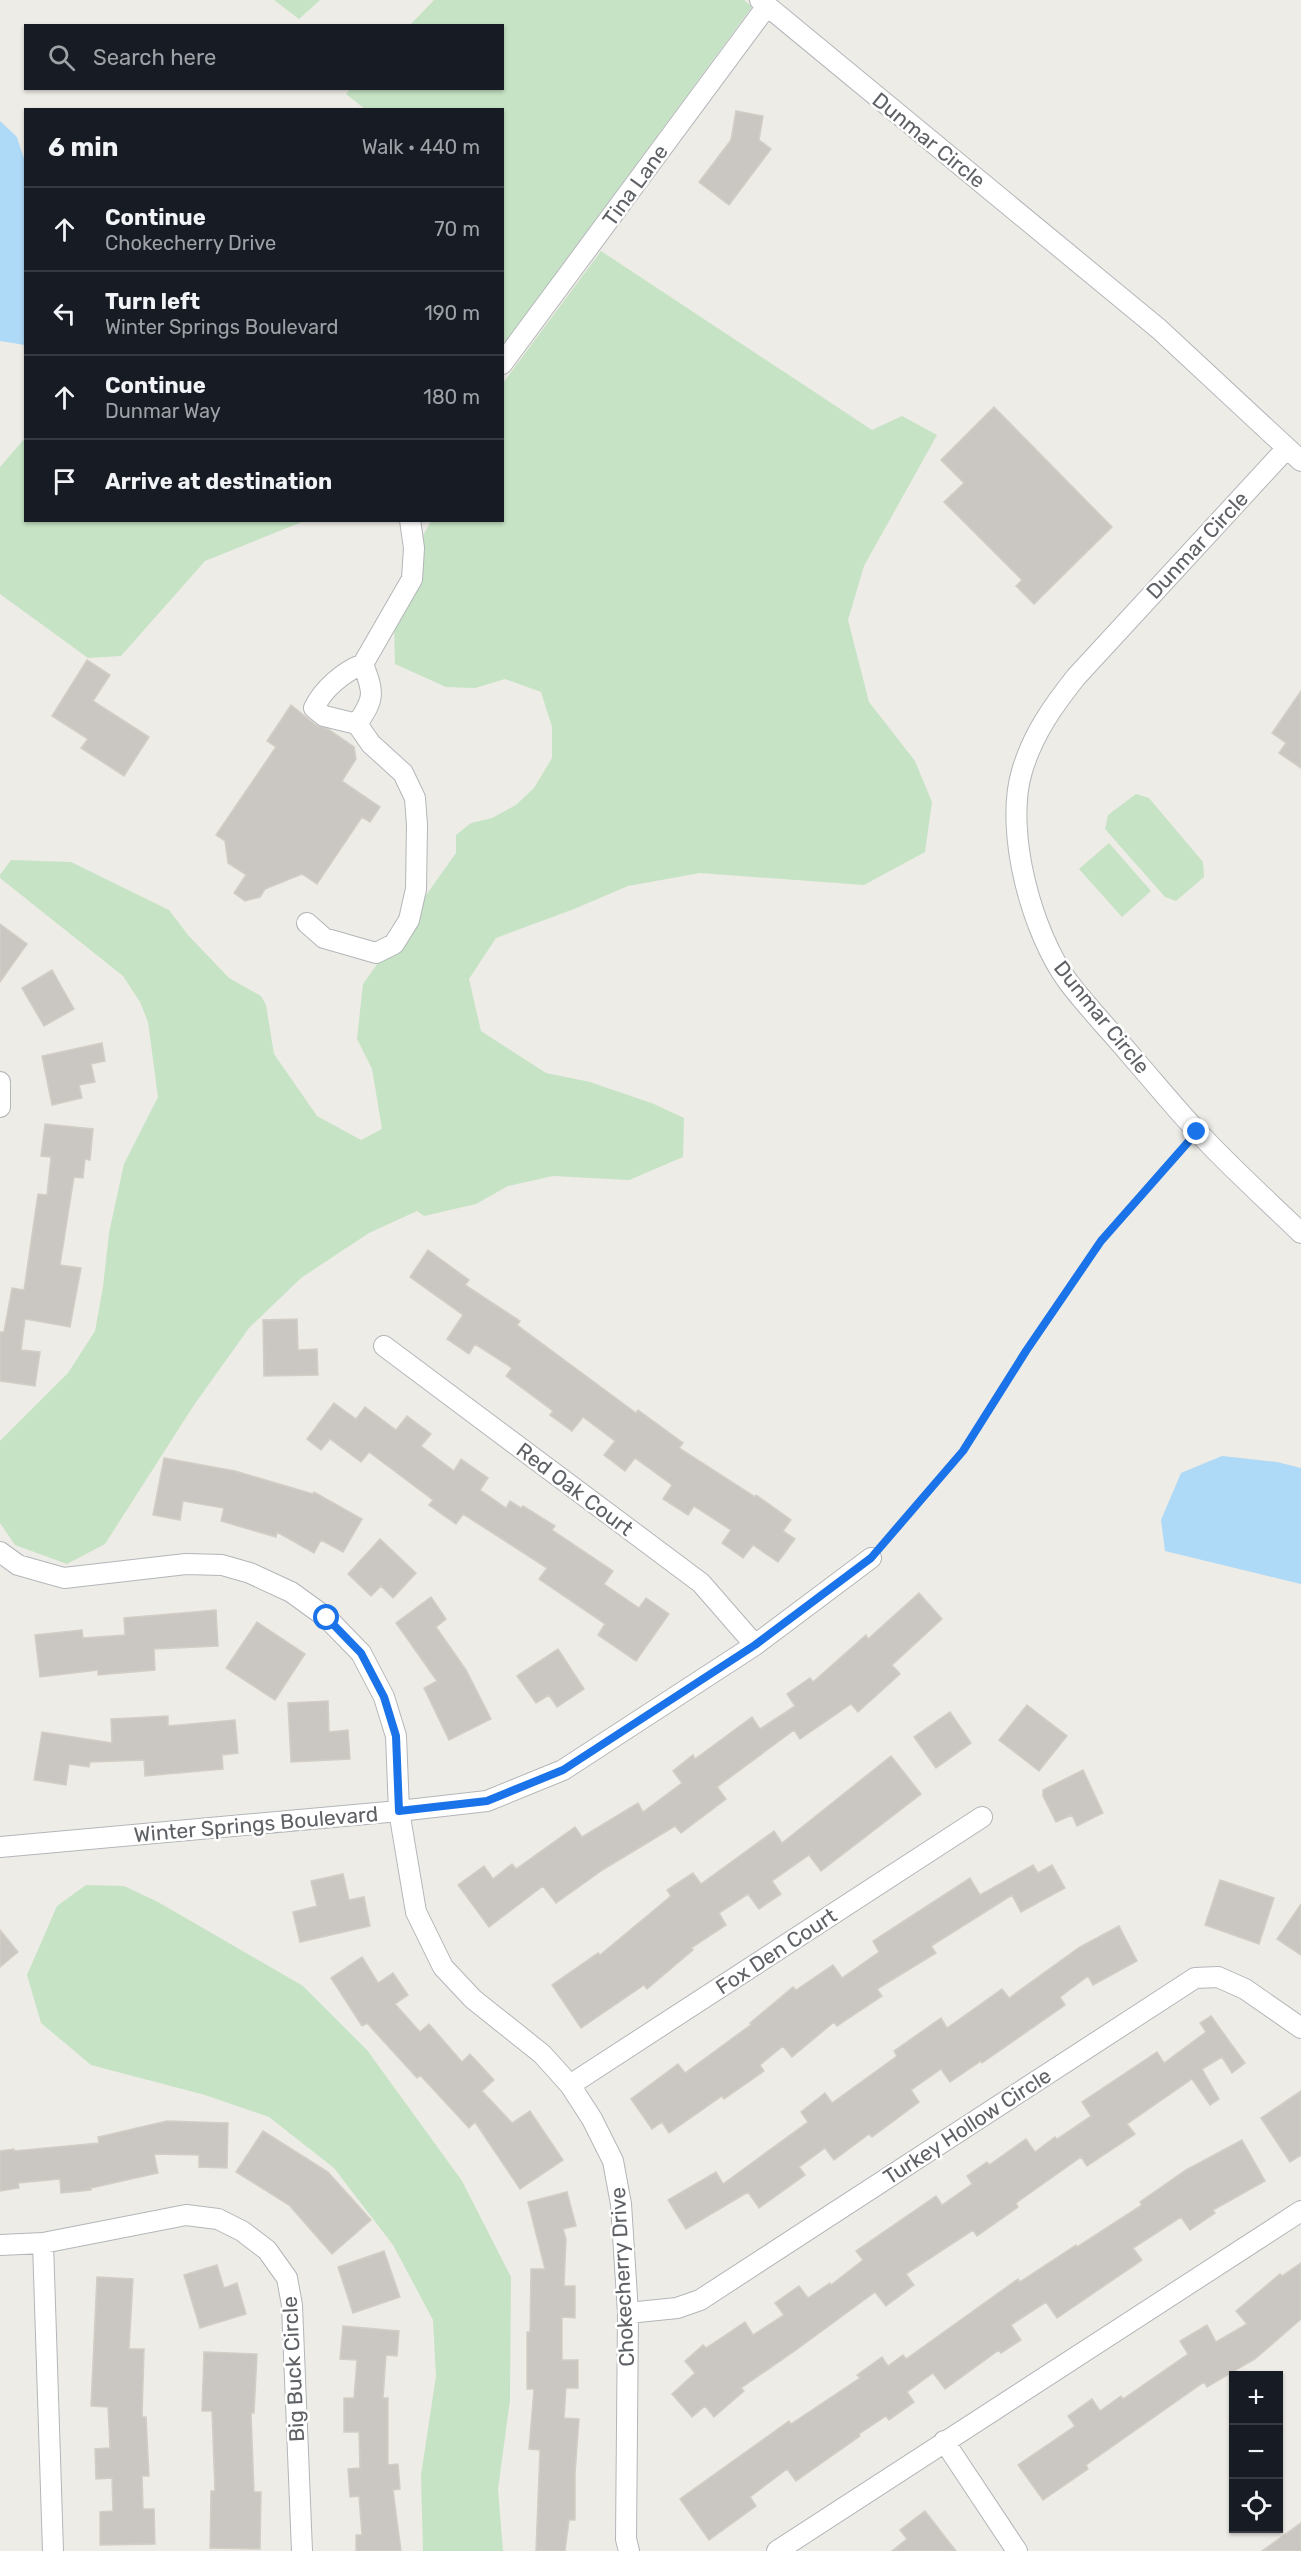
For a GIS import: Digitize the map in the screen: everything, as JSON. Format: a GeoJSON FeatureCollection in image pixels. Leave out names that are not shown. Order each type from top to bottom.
{"type":"FeatureCollection","features":[{"type":"Feature","properties":{"kind":"street","name":"Tina Lane"},"geometry":{"type":"LineString","coordinates":[[504,361],[763,3]]}},
{"type":"Feature","properties":{"kind":"street","name":"Dunmar Circle"},"geometry":{"type":"LineString","coordinates":[[763,3],[1159,329],[1294,455],[1069,686],[1041,726],[1022,773],[1018,824],[1023,875],[1047,946],[1069,982],[1197,1132],[1301,1233]]}},
{"type":"Feature","properties":{"kind":"street"},"geometry":{"type":"LineString","coordinates":[[307,923],[324,938],[376,953],[394,944],[409,920],[416,889],[415,798],[403,773],[371,744],[357,724],[324,716],[315,708],[321,693],[353,668],[363,664],[412,579],[414,548],[410,522]]}},
{"type":"Feature","properties":{"kind":"street"},"geometry":{"type":"LineString","coordinates":[[357,724],[369,706],[373,691],[363,664]]}},
{"type":"Feature","properties":{"kind":"street"},"geometry":{"type":"LineString","coordinates":[[0,1082],[0,1107]]}},
{"type":"Feature","properties":{"kind":"street","name":"Red Oak Court"},"geometry":{"type":"LineString","coordinates":[[384,1346],[701,1582],[755,1645]]}},
{"type":"Feature","properties":{"kind":"street","name":"Chokecherry Drive"},"geometry":{"type":"LineString","coordinates":[[0,1552],[18,1565],[64,1578],[186,1564],[222,1565],[250,1573],[291,1592],[327,1618],[361,1653],[384,1697],[396,1736],[399,1811],[416,1912],[443,1967],[472,1999],[542,2054],[570,2085],[592,2119],[613,2161],[621,2204],[628,2313],[626,2539],[629,2551]]}},
{"type":"Feature","properties":{"kind":"street","name":"Winter Springs Boulevard"},"geometry":{"type":"LineString","coordinates":[[0,1847],[487,1801],[563,1770],[755,1645],[871,1558]]}},
{"type":"Feature","properties":{"kind":"street","name":"Fox Den Court"},"geometry":{"type":"LineString","coordinates":[[570,2085],[982,1817]]}},
{"type":"Feature","properties":{"kind":"street","name":"Turkey Hollow Circle"},"geometry":{"type":"LineString","coordinates":[[628,2313],[677,2308],[700,2300],[1195,1978],[1218,1977],[1245,1989],[1301,2028]]}},
{"type":"Feature","properties":{"kind":"street"},"geometry":{"type":"LineString","coordinates":[[777,2551],[1301,2211]]}},
{"type":"Feature","properties":{"kind":"street","name":"Big Buck Circle"},"geometry":{"type":"LineString","coordinates":[[0,2245],[42,2243],[186,2215],[219,2219],[242,2231],[267,2250],[287,2278],[292,2305],[303,2551]]}},
{"type":"Feature","properties":{"kind":"street"},"geometry":{"type":"LineString","coordinates":[[42,2243],[53,2551]]}},
{"type":"Feature","properties":{"kind":"street"},"geometry":{"type":"LineString","coordinates":[[944,2441],[1017,2551]]}},
{"type":"Feature","properties":{"kind":"path"},"geometry":{"type":"LineString","coordinates":[[871,1558],[963,1451],[1026,1351],[1101,1241],[1197,1132]]}},
{"type":"Feature","properties":{"kind":"green space"},"geometry":{"type":"Polygon","coordinates":[[[274,0],[320,0],[299,19],[274,0]]]}},
{"type":"Feature","properties":{"kind":"green space"},"geometry":{"type":"Polygon","coordinates":[[[434,0],[744,0],[752,7],[504,344],[504,108],[364,108],[346,94],[349,90],[504,90],[504,24],[411,24],[434,0]]]}},
{"type":"Feature","properties":{"kind":"green space"},"geometry":{"type":"Polygon","coordinates":[[[601,251],[872,430],[902,416],[937,435],[864,566],[848,620],[869,702],[915,761],[932,802],[925,852],[864,885],[700,873],[628,886],[496,938],[469,979],[481,1031],[546,1073],[590,1082],[654,1104],[684,1118],[683,1157],[629,1180],[553,1176],[508,1186],[476,1204],[424,1216],[417,1211],[369,1233],[301,1278],[249,1328],[194,1405],[105,1544],[67,1564],[15,1545],[0,1523],[0,1441],[68,1373],[95,1331],[109,1233],[124,1164],[158,1097],[148,1022],[140,1002],[123,976],[0,878],[0,875],[11,860],[71,862],[169,910],[188,935],[229,978],[261,996],[266,1005],[274,1054],[317,1116],[361,1140],[382,1129],[372,1069],[357,1039],[363,984],[456,853],[456,835],[471,823],[492,818],[516,805],[534,788],[552,758],[552,727],[541,692],[505,679],[475,688],[446,687],[395,664],[394,622],[416,548],[430,522],[504,522],[504,382],[601,251]]]}},
{"type":"Feature","properties":{"kind":"green space"},"geometry":{"type":"Polygon","coordinates":[[[24,439],[24,522],[302,522],[205,561],[121,656],[88,658],[0,594],[0,467],[24,439]]]}},
{"type":"Feature","properties":{"kind":"green space"},"geometry":{"type":"Polygon","coordinates":[[[1136,794],[1149,798],[1203,862],[1204,877],[1176,901],[1165,897],[1105,829],[1108,815],[1136,794]]]}},
{"type":"Feature","properties":{"kind":"green space"},"geometry":{"type":"Polygon","coordinates":[[[1109,843],[1151,891],[1122,917],[1079,869],[1109,843]]]}},
{"type":"Feature","properties":{"kind":"green space"},"geometry":{"type":"Polygon","coordinates":[[[86,1885],[124,1886],[158,1902],[303,1986],[367,2050],[462,2181],[511,2277],[510,2400],[498,2489],[503,2551],[423,2551],[421,2475],[436,2376],[433,2320],[393,2245],[334,2168],[269,2117],[205,2095],[91,2065],[41,2023],[27,1975],[57,1906],[86,1885]]]}},
{"type":"Feature","properties":{"kind":"water"},"geometry":{"type":"Polygon","coordinates":[[[0,121],[17,137],[24,159],[24,345],[0,341],[0,121]]]}},
{"type":"Feature","properties":{"kind":"water"},"geometry":{"type":"Polygon","coordinates":[[[1222,1456],[1277,1462],[1301,1468],[1301,1584],[1165,1551],[1161,1520],[1181,1473],[1222,1456]]]}},
{"type":"Feature","properties":{"kind":"building"},"geometry":{"type":"Polygon","coordinates":[[[736,111],[763,116],[759,140],[771,149],[729,205],[699,182],[731,140],[736,111]]]}},
{"type":"Feature","properties":{"kind":"building"},"geometry":{"type":"Polygon","coordinates":[[[994,407],[1112,527],[1034,604],[1016,586],[1022,580],[944,502],[964,483],[941,460],[994,407]]]}},
{"type":"Feature","properties":{"kind":"building"},"geometry":{"type":"Polygon","coordinates":[[[87,660],[110,675],[93,701],[149,737],[124,776],[81,748],[88,739],[52,716],[87,660]]]}},
{"type":"Feature","properties":{"kind":"building"},"geometry":{"type":"Polygon","coordinates":[[[1301,691],[1301,768],[1279,753],[1286,743],[1272,733],[1301,691]]]}},
{"type":"Feature","properties":{"kind":"building"},"geometry":{"type":"Polygon","coordinates":[[[291,705],[316,725],[328,729],[354,747],[356,759],[342,781],[380,807],[370,822],[362,817],[317,884],[302,874],[265,889],[260,897],[245,901],[234,893],[246,875],[228,863],[225,841],[216,835],[276,747],[267,741],[291,705]]]}},
{"type":"Feature","properties":{"kind":"building"},"geometry":{"type":"Polygon","coordinates":[[[0,924],[27,944],[0,982],[0,924]]]}},
{"type":"Feature","properties":{"kind":"building"},"geometry":{"type":"Polygon","coordinates":[[[52,970],[74,1009],[44,1026],[22,988],[52,970]]]}},
{"type":"Feature","properties":{"kind":"building"},"geometry":{"type":"Polygon","coordinates":[[[102,1043],[105,1061],[91,1064],[95,1082],[79,1085],[82,1098],[52,1105],[42,1056],[102,1043]]]}},
{"type":"Feature","properties":{"kind":"building"},"geometry":{"type":"Polygon","coordinates":[[[45,1124],[93,1129],[90,1160],[85,1159],[83,1178],[74,1177],[60,1265],[81,1268],[70,1327],[25,1319],[21,1350],[40,1352],[35,1386],[0,1381],[0,1332],[4,1332],[12,1288],[24,1290],[38,1194],[47,1195],[51,1157],[41,1156],[45,1124]]]}},
{"type":"Feature","properties":{"kind":"building"},"geometry":{"type":"Polygon","coordinates":[[[428,1250],[469,1280],[465,1285],[520,1321],[517,1325],[636,1413],[638,1410],[683,1443],[679,1448],[755,1497],[756,1495],[791,1520],[783,1531],[795,1539],[778,1562],[753,1545],[743,1558],[722,1543],[731,1530],[694,1506],[688,1515],[663,1499],[672,1485],[635,1458],[625,1471],[604,1455],[615,1441],[583,1417],[572,1431],[550,1415],[553,1411],[506,1376],[512,1368],[475,1344],[469,1354],[447,1339],[463,1315],[410,1277],[428,1250]]]}},
{"type":"Feature","properties":{"kind":"building"},"geometry":{"type":"Polygon","coordinates":[[[297,1319],[298,1350],[317,1349],[318,1375],[264,1376],[263,1320],[297,1319]]]}},
{"type":"Feature","properties":{"kind":"building"},"geometry":{"type":"Polygon","coordinates":[[[334,1403],[356,1419],[365,1407],[396,1430],[407,1416],[431,1434],[421,1446],[454,1471],[461,1459],[488,1478],[480,1490],[506,1508],[510,1501],[521,1508],[523,1506],[555,1526],[552,1530],[613,1571],[604,1584],[639,1608],[646,1598],[669,1614],[636,1661],[598,1635],[605,1624],[539,1579],[547,1568],[463,1514],[456,1524],[429,1505],[433,1500],[369,1452],[361,1462],[330,1439],[321,1450],[307,1439],[334,1403]]]}},
{"type":"Feature","properties":{"kind":"building"},"geometry":{"type":"Polygon","coordinates":[[[164,1458],[235,1471],[313,1494],[314,1492],[362,1519],[343,1552],[321,1540],[314,1553],[277,1532],[276,1537],[221,1521],[224,1508],[183,1501],[180,1520],[153,1515],[164,1458]]]}},
{"type":"Feature","properties":{"kind":"building"},"geometry":{"type":"Polygon","coordinates":[[[380,1539],[416,1573],[393,1598],[381,1586],[371,1596],[348,1574],[380,1539]]]}},
{"type":"Feature","properties":{"kind":"building"},"geometry":{"type":"Polygon","coordinates":[[[919,1593],[942,1619],[892,1665],[900,1674],[858,1712],[851,1704],[800,1739],[794,1730],[717,1787],[726,1799],[681,1833],[675,1826],[604,1869],[556,1903],[543,1886],[489,1927],[458,1885],[484,1866],[493,1879],[512,1864],[516,1869],[575,1827],[582,1837],[638,1803],[643,1812],[682,1783],[673,1771],[693,1755],[695,1759],[752,1717],[760,1729],[795,1706],[787,1694],[810,1678],[813,1682],[866,1635],[868,1639],[919,1593]]]}},
{"type":"Feature","properties":{"kind":"building"},"geometry":{"type":"Polygon","coordinates":[[[431,1597],[446,1619],[436,1627],[466,1670],[491,1719],[449,1740],[424,1688],[437,1681],[396,1623],[431,1597]]]}},
{"type":"Feature","properties":{"kind":"building"},"geometry":{"type":"Polygon","coordinates":[[[216,1610],[218,1646],[154,1649],[155,1670],[98,1675],[98,1670],[40,1677],[35,1635],[82,1630],[83,1638],[125,1635],[124,1618],[216,1610]]]}},
{"type":"Feature","properties":{"kind":"building"},"geometry":{"type":"Polygon","coordinates":[[[257,1622],[305,1654],[275,1700],[226,1668],[257,1622]]]}},
{"type":"Feature","properties":{"kind":"building"},"geometry":{"type":"Polygon","coordinates":[[[558,1649],[584,1689],[557,1707],[549,1695],[536,1703],[517,1676],[558,1649]]]}},
{"type":"Feature","properties":{"kind":"building"},"geometry":{"type":"Polygon","coordinates":[[[328,1701],[329,1732],[348,1730],[350,1759],[291,1762],[288,1703],[328,1701]]]}},
{"type":"Feature","properties":{"kind":"building"},"geometry":{"type":"Polygon","coordinates":[[[1027,1705],[1067,1736],[1039,1771],[999,1740],[1027,1705]]]}},
{"type":"Feature","properties":{"kind":"building"},"geometry":{"type":"Polygon","coordinates":[[[950,1712],[971,1743],[936,1768],[914,1737],[950,1712]]]}},
{"type":"Feature","properties":{"kind":"building"},"geometry":{"type":"Polygon","coordinates":[[[168,1716],[168,1726],[235,1720],[238,1753],[222,1755],[223,1769],[145,1776],[144,1760],[90,1762],[89,1767],[69,1764],[66,1785],[34,1780],[42,1732],[112,1743],[111,1719],[168,1716]]]}},
{"type":"Feature","properties":{"kind":"building"},"geometry":{"type":"Polygon","coordinates":[[[891,1756],[921,1794],[821,1871],[809,1855],[772,1881],[781,1894],[759,1909],[748,1894],[719,1913],[726,1925],[691,1948],[693,1950],[647,1989],[644,1985],[581,2028],[552,1985],[598,1953],[600,1955],[671,1896],[667,1890],[693,1873],[701,1884],[774,1831],[782,1843],[891,1756]]]}},
{"type":"Feature","properties":{"kind":"building"},"geometry":{"type":"Polygon","coordinates":[[[1083,1770],[1103,1813],[1077,1826],[1072,1815],[1056,1822],[1043,1796],[1043,1790],[1083,1770]]]}},
{"type":"Feature","properties":{"kind":"building"},"geometry":{"type":"Polygon","coordinates":[[[1033,1865],[1038,1873],[1052,1865],[1065,1888],[1021,1912],[1012,1895],[931,1946],[936,1953],[877,1989],[882,1996],[837,2026],[834,2022],[792,2057],[783,2046],[760,2065],[764,2071],[724,2099],[722,2096],[669,2133],[662,2122],[652,2129],[631,2099],[678,2064],[685,2073],[752,2024],[750,2023],[793,1987],[796,1990],[833,1965],[842,1978],[879,1952],[873,1941],[970,1878],[980,1895],[1033,1865]]]}},
{"type":"Feature","properties":{"kind":"building"},"geometry":{"type":"Polygon","coordinates":[[[343,1874],[349,1900],[364,1897],[370,1926],[300,1942],[293,1912],[317,1906],[311,1881],[343,1874]]]}},
{"type":"Feature","properties":{"kind":"building"},"geometry":{"type":"Polygon","coordinates":[[[1220,1880],[1274,1898],[1259,1944],[1205,1925],[1220,1880]]]}},
{"type":"Feature","properties":{"kind":"building"},"geometry":{"type":"Polygon","coordinates":[[[1301,1904],[1301,1955],[1277,1939],[1301,1904]]]}},
{"type":"Feature","properties":{"kind":"building"},"geometry":{"type":"Polygon","coordinates":[[[1119,1926],[1137,1961],[1093,1985],[1088,1976],[1060,1997],[1065,2005],[982,2063],[981,2061],[950,2082],[941,2069],[911,2090],[919,2102],[872,2137],[869,2134],[834,2160],[825,2148],[799,2167],[805,2175],[759,2208],[748,2192],[686,2229],[668,2200],[716,2172],[723,2184],[808,2122],[801,2112],[825,2093],[832,2103],[897,2056],[894,2051],[941,2018],[947,2028],[1002,1989],[1009,1998],[1080,1947],[1119,1926]]]}},
{"type":"Feature","properties":{"kind":"building"},"geometry":{"type":"Polygon","coordinates":[[[0,1930],[18,1952],[0,1967],[0,1930]]]}},
{"type":"Feature","properties":{"kind":"building"},"geometry":{"type":"Polygon","coordinates":[[[362,1957],[378,1983],[393,1973],[408,1995],[395,2004],[420,2032],[429,2024],[462,2062],[470,2054],[494,2080],[482,2091],[512,2123],[530,2111],[563,2160],[520,2189],[475,2122],[469,2128],[420,2075],[417,2078],[367,2023],[362,2026],[331,1978],[362,1957]]]}},
{"type":"Feature","properties":{"kind":"building"},"geometry":{"type":"Polygon","coordinates":[[[1211,2016],[1245,2063],[1232,2073],[1222,2057],[1202,2069],[1219,2099],[1210,2105],[1192,2079],[1127,2124],[1135,2134],[1087,2166],[1081,2157],[1016,2203],[1018,2207],[977,2236],[973,2230],[906,2274],[914,2285],[886,2306],[875,2292],[741,2388],[744,2391],[714,2417],[705,2406],[692,2417],[672,2394],[695,2373],[685,2361],[703,2345],[706,2348],[745,2322],[753,2335],[784,2315],[775,2303],[799,2286],[808,2298],[830,2283],[831,2285],[863,2260],[856,2251],[936,2196],[942,2205],[972,2184],[967,2176],[987,2162],[989,2165],[1026,2139],[1035,2152],[1055,2137],[1057,2139],[1091,2116],[1082,2102],[1157,2052],[1164,2063],[1206,2032],[1200,2023],[1211,2016]]]}},
{"type":"Feature","properties":{"kind":"building"},"geometry":{"type":"Polygon","coordinates":[[[1301,2091],[1301,2155],[1290,2162],[1261,2118],[1301,2091]]]}},
{"type":"Feature","properties":{"kind":"building"},"geometry":{"type":"Polygon","coordinates":[[[167,2121],[228,2123],[227,2168],[199,2167],[199,2155],[154,2154],[158,2173],[91,2188],[91,2190],[61,2193],[60,2179],[18,2183],[19,2188],[0,2191],[0,2151],[99,2143],[98,2137],[167,2121]]]}},
{"type":"Feature","properties":{"kind":"building"},"geometry":{"type":"Polygon","coordinates":[[[263,2131],[328,2172],[371,2220],[332,2254],[289,2205],[236,2172],[263,2131]]]}},
{"type":"Feature","properties":{"kind":"building"},"geometry":{"type":"Polygon","coordinates":[[[1242,2140],[1265,2181],[1213,2210],[1215,2213],[1190,2230],[1181,2217],[1133,2248],[1142,2260],[1057,2318],[1046,2302],[1011,2325],[1021,2340],[1001,2353],[999,2350],[945,2389],[933,2373],[907,2392],[914,2402],[889,2420],[886,2416],[859,2434],[860,2436],[796,2481],[787,2469],[750,2497],[756,2506],[709,2540],[680,2499],[789,2421],[791,2424],[860,2378],[857,2375],[882,2357],[888,2366],[903,2355],[906,2359],[1018,2279],[1020,2282],[1142,2205],[1140,2202],[1186,2170],[1242,2140]]]}},
{"type":"Feature","properties":{"kind":"building"},"geometry":{"type":"Polygon","coordinates":[[[567,2192],[576,2226],[563,2229],[566,2239],[564,2286],[575,2286],[575,2318],[562,2317],[562,2360],[578,2360],[578,2388],[566,2388],[564,2418],[579,2419],[575,2473],[575,2520],[569,2520],[565,2551],[536,2551],[540,2450],[529,2449],[534,2389],[527,2389],[527,2332],[530,2332],[531,2269],[545,2269],[528,2202],[567,2192]]]}},
{"type":"Feature","properties":{"kind":"building"},"geometry":{"type":"Polygon","coordinates":[[[384,2251],[400,2297],[353,2313],[338,2267],[384,2251]]]}},
{"type":"Feature","properties":{"kind":"building"},"geometry":{"type":"Polygon","coordinates":[[[1301,2263],[1301,2319],[1255,2359],[1234,2371],[1229,2371],[1229,2374],[1207,2387],[1204,2382],[1086,2465],[1088,2469],[1043,2500],[1018,2465],[1075,2426],[1068,2416],[1092,2399],[1100,2411],[1121,2396],[1123,2399],[1188,2354],[1180,2341],[1207,2325],[1216,2342],[1247,2324],[1236,2311],[1280,2274],[1282,2276],[1301,2263]]]}},
{"type":"Feature","properties":{"kind":"building"},"geometry":{"type":"Polygon","coordinates":[[[217,2265],[224,2288],[237,2283],[246,2314],[200,2328],[184,2275],[217,2265]]]}},
{"type":"Feature","properties":{"kind":"building"},"geometry":{"type":"Polygon","coordinates":[[[97,2277],[133,2279],[129,2349],[144,2349],[142,2417],[146,2417],[149,2476],[142,2476],[143,2509],[154,2509],[155,2544],[100,2545],[100,2512],[113,2511],[112,2478],[96,2479],[95,2449],[110,2448],[108,2407],[91,2406],[97,2277]]]}},
{"type":"Feature","properties":{"kind":"building"},"geometry":{"type":"Polygon","coordinates":[[[343,2326],[399,2331],[397,2356],[386,2355],[383,2398],[388,2398],[388,2465],[398,2464],[400,2489],[393,2490],[401,2551],[356,2551],[356,2535],[362,2535],[359,2496],[350,2497],[348,2469],[360,2468],[359,2432],[344,2432],[344,2398],[354,2398],[357,2360],[340,2359],[343,2326]]]}},
{"type":"Feature","properties":{"kind":"building"},"geometry":{"type":"Polygon","coordinates":[[[204,2352],[257,2354],[254,2413],[251,2413],[254,2492],[261,2492],[260,2549],[210,2548],[211,2491],[215,2491],[212,2411],[202,2411],[204,2352]]]}},
{"type":"Feature","properties":{"kind":"building"},"geometry":{"type":"Polygon","coordinates":[[[925,2511],[956,2551],[892,2551],[907,2539],[900,2530],[925,2511]]]}},
{"type":"Feature","properties":{"kind":"building"},"geometry":{"type":"Polygon","coordinates":[[[1301,2523],[1301,2551],[1262,2551],[1301,2523]]]}},
{"type":"Feature","properties":{"kind":"route"},"geometry":{"type":"LineString","coordinates":[[327,1618],[361,1653],[384,1697],[396,1736],[399,1811],[487,1801],[563,1770],[755,1645],[871,1558],[963,1451],[1026,1351],[1101,1241],[1197,1132]]}}]}
